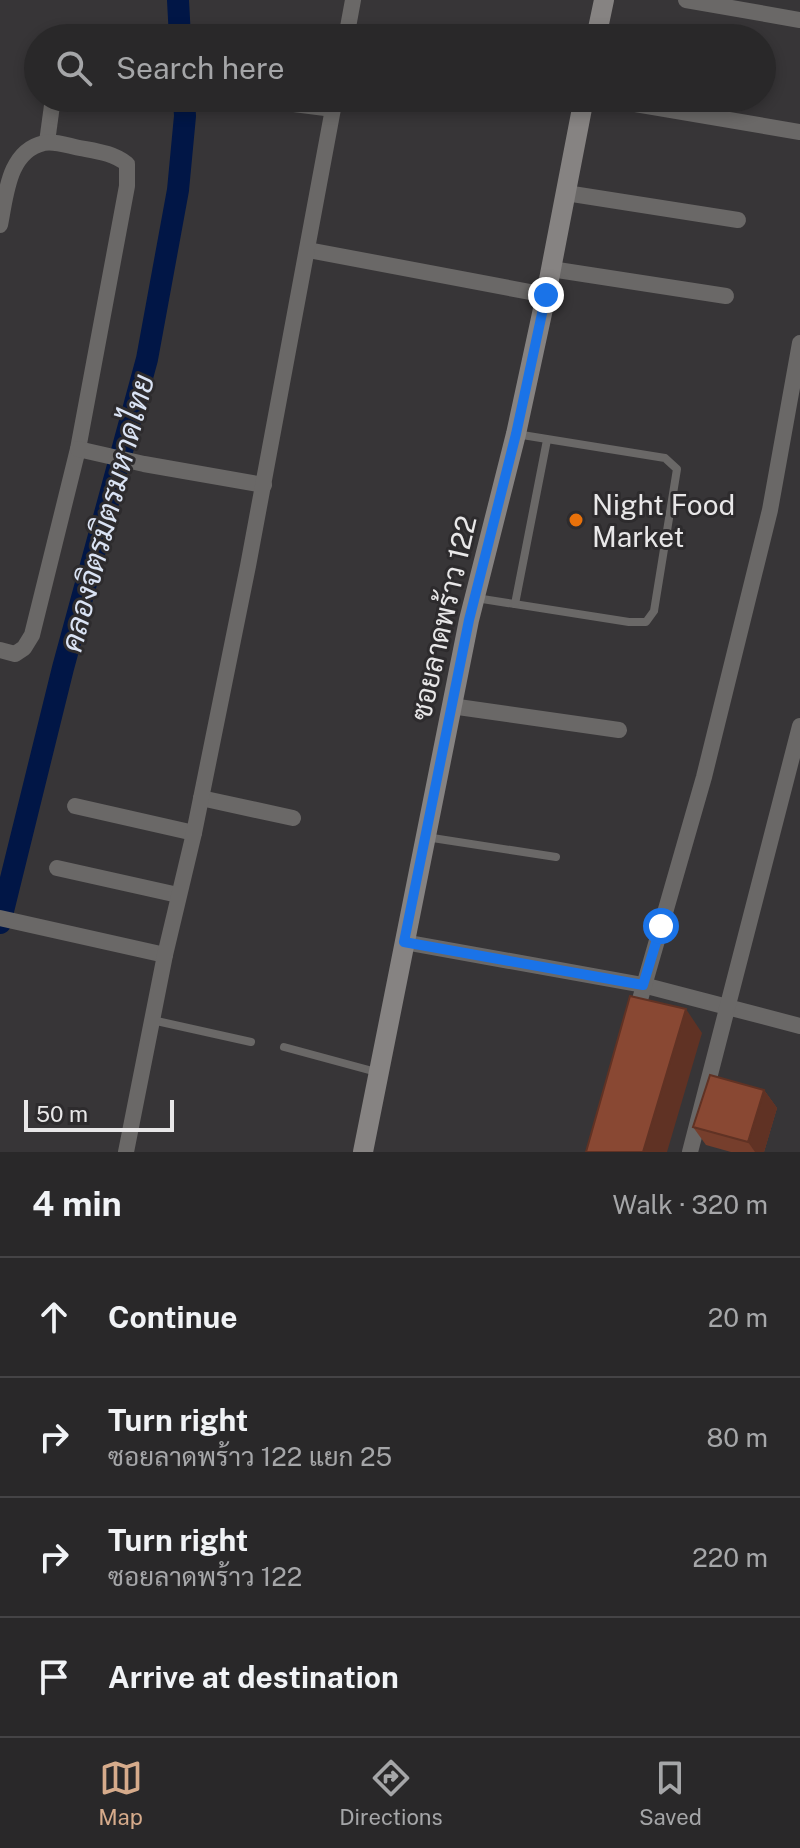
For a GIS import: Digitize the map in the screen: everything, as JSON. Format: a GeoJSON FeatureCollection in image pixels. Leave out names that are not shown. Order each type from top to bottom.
{"type":"FeatureCollection","features":[{"type":"Feature","properties":{"kind":"street"},"geometry":{"type":"LineString","coordinates":[[349,24],[353,0]]}},
{"type":"Feature","properties":{"kind":"street"},"geometry":{"type":"LineString","coordinates":[[599,24],[604,0]]}},
{"type":"Feature","properties":{"kind":"street"},"geometry":{"type":"LineString","coordinates":[[686,0],[800,20]]}},
{"type":"Feature","properties":{"kind":"street"},"geometry":{"type":"LineString","coordinates":[[47,142],[51,112]]}},
{"type":"Feature","properties":{"kind":"street"},"geometry":{"type":"LineString","coordinates":[[126,1152],[264,485],[333,112]]}},
{"type":"Feature","properties":{"kind":"street","name":"ซอยลาดพร้าว 122"},"geometry":{"type":"LineString","coordinates":[[363,1152],[451,706],[516,434],[581,112]]}},
{"type":"Feature","properties":{"kind":"street"},"geometry":{"type":"LineString","coordinates":[[682,112],[800,132]]}},
{"type":"Feature","properties":{"kind":"street"},"geometry":{"type":"LineString","coordinates":[[0,225],[10,177],[20,158],[32,147],[47,142],[115,155],[127,164],[127,186],[78,449],[32,635],[24,648],[15,654],[0,650]]}},
{"type":"Feature","properties":{"kind":"street"},"geometry":{"type":"LineString","coordinates":[[566,193],[738,220]]}},
{"type":"Feature","properties":{"kind":"street"},"geometry":{"type":"LineString","coordinates":[[308,250],[546,295]]}},
{"type":"Feature","properties":{"kind":"street"},"geometry":{"type":"LineString","coordinates":[[551,269],[726,296]]}},
{"type":"Feature","properties":{"kind":"street"},"geometry":{"type":"LineString","coordinates":[[632,1029],[704,777],[770,510],[800,343]]}},
{"type":"Feature","properties":{"kind":"street"},"geometry":{"type":"LineString","coordinates":[[78,449],[264,485]]}},
{"type":"Feature","properties":{"kind":"street"},"geometry":{"type":"LineString","coordinates":[[451,706],[619,730]]}},
{"type":"Feature","properties":{"kind":"street"},"geometry":{"type":"LineString","coordinates":[[690,1152],[800,726]]}},
{"type":"Feature","properties":{"kind":"street"},"geometry":{"type":"LineString","coordinates":[[201,798],[293,818]]}},
{"type":"Feature","properties":{"kind":"street"},"geometry":{"type":"LineString","coordinates":[[75,806],[194,833]]}},
{"type":"Feature","properties":{"kind":"street"},"geometry":{"type":"LineString","coordinates":[[57,868],[178,895]]}},
{"type":"Feature","properties":{"kind":"street"},"geometry":{"type":"LineString","coordinates":[[0,918],[165,955]]}},
{"type":"Feature","properties":{"kind":"street"},"geometry":{"type":"LineString","coordinates":[[404,942],[643,985],[800,1026]]}},
{"type":"Feature","properties":{"kind":"lane"},"geometry":{"type":"LineString","coordinates":[[475,598],[629,622],[646,622],[654,611],[677,469],[665,458],[516,434]]}},
{"type":"Feature","properties":{"kind":"lane"},"geometry":{"type":"LineString","coordinates":[[515,604],[547,440]]}},
{"type":"Feature","properties":{"kind":"lane"},"geometry":{"type":"LineString","coordinates":[[425,837],[556,857]]}},
{"type":"Feature","properties":{"kind":"lane"},"geometry":{"type":"LineString","coordinates":[[152,1020],[251,1042]]}},
{"type":"Feature","properties":{"kind":"lane"},"geometry":{"type":"LineString","coordinates":[[284,1047],[380,1073]]}},
{"type":"Feature","properties":{"kind":"building"},"geometry":{"type":"Polygon","coordinates":[[[630,996],[686,1009],[643,1152],[586,1152],[630,996]]]}},
{"type":"Feature","properties":{"kind":"building"},"geometry":{"type":"Polygon","coordinates":[[[710,1075],[764,1090],[748,1142],[693,1127],[710,1075]]]}},
{"type":"Feature","properties":{"kind":"waterway","name":"คลองจิตรมิตรมหาดไทย"},"geometry":{"type":"LineString","coordinates":[[178,0],[179,24]]}},
{"type":"Feature","properties":{"kind":"waterway","name":"คลองจิตรมิตรมหาดไทย"},"geometry":{"type":"LineString","coordinates":[[0,923],[63,668],[147,359],[178,190],[185,112]]}},
{"type":"Feature","properties":{"kind":"place","name":"Night Food Market"},"geometry":{"type":"Point","coordinates":[576,520]}},
{"type":"Feature","properties":{"kind":"route"},"geometry":{"type":"LineString","coordinates":[[546,295],[516,434],[469,620],[404,942],[643,985],[661,926]]}}]}
